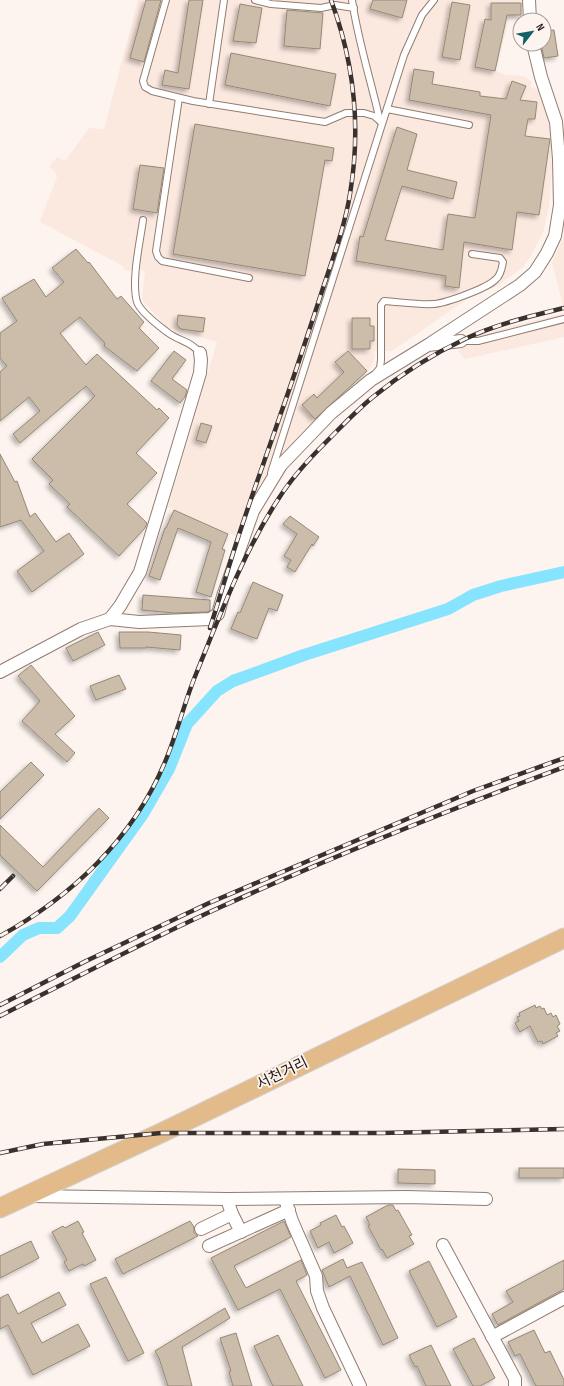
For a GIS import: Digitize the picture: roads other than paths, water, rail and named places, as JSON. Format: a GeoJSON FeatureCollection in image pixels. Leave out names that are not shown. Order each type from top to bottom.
{"type":"FeatureCollection","features":[{"type":"Feature","properties":{"kind":"main road","name":"서천거리"},"geometry":{"type":"LineString","coordinates":[[0,1208],[161,1133],[564,938]]}},
{"type":"Feature","properties":{"kind":"street"},"geometry":{"type":"LineString","coordinates":[[529,0],[530,12]]}},
{"type":"Feature","properties":{"kind":"street"},"geometry":{"type":"LineString","coordinates":[[0,672],[81,629],[110,619],[139,622],[210,619],[218,614],[223,596],[254,511],[281,465],[331,413],[371,380],[520,285],[535,272],[547,253],[555,236],[560,205],[560,159],[556,122],[541,77],[535,52]]}},
{"type":"Feature","properties":{"kind":"street"},"geometry":{"type":"LineString","coordinates":[[428,345],[461,341]]}},
{"type":"Feature","properties":{"kind":"street"},"geometry":{"type":"LineString","coordinates":[[110,619],[120,606],[140,572],[200,373],[200,353]]}},
{"type":"Feature","properties":{"kind":"street"},"geometry":{"type":"LineString","coordinates":[[24,1196],[227,1199],[287,1204],[406,1197],[486,1199]]}},
{"type":"Feature","properties":{"kind":"street"},"geometry":{"type":"LineString","coordinates":[[227,1199],[232,1214],[241,1232]]}},
{"type":"Feature","properties":{"kind":"street"},"geometry":{"type":"LineString","coordinates":[[209,1246],[241,1232],[287,1204]]}},
{"type":"Feature","properties":{"kind":"street"},"geometry":{"type":"LineString","coordinates":[[287,1204],[294,1226],[316,1276],[317,1291],[323,1308],[360,1386]]}},
{"type":"Feature","properties":{"kind":"street"},"geometry":{"type":"LineString","coordinates":[[201,1229],[232,1214]]}},
{"type":"Feature","properties":{"kind":"street"},"geometry":{"type":"LineString","coordinates":[[212,1224],[221,1240]]}},
{"type":"Feature","properties":{"kind":"street"},"geometry":{"type":"LineString","coordinates":[[443,1245],[515,1379],[515,1386]]}},
{"type":"Feature","properties":{"kind":"street"},"geometry":{"type":"LineString","coordinates":[[492,1337],[564,1298]]}},
{"type":"Feature","properties":{"kind":"lane"},"geometry":{"type":"LineString","coordinates":[[166,0],[143,81],[145,87],[152,91],[209,104],[325,122],[346,113],[364,113],[374,116],[380,124]]}},
{"type":"Feature","properties":{"kind":"lane"},"geometry":{"type":"LineString","coordinates":[[209,104],[224,0]]}},
{"type":"Feature","properties":{"kind":"lane"},"geometry":{"type":"LineString","coordinates":[[255,0],[271,4],[290,3],[322,8],[335,5],[354,8]]}},
{"type":"Feature","properties":{"kind":"lane"},"geometry":{"type":"LineString","coordinates":[[352,0],[356,28],[372,84],[380,124]]}},
{"type":"Feature","properties":{"kind":"lane"},"geometry":{"type":"LineString","coordinates":[[266,490],[380,124],[387,109],[404,55],[422,15],[434,0]]}},
{"type":"Feature","properties":{"kind":"lane"},"geometry":{"type":"LineString","coordinates":[[179,98],[156,251],[158,257],[162,261],[248,278]]}},
{"type":"Feature","properties":{"kind":"lane"},"geometry":{"type":"LineString","coordinates":[[387,109],[469,125]]}},
{"type":"Feature","properties":{"kind":"lane"},"geometry":{"type":"LineString","coordinates":[[143,220],[135,286],[137,303],[155,323],[170,334],[195,346],[200,353]]}},
{"type":"Feature","properties":{"kind":"lane"},"geometry":{"type":"LineString","coordinates":[[371,380],[380,368],[381,305],[384,301],[434,304],[456,298],[486,286],[497,279],[503,262],[500,258],[472,254]]}},
{"type":"Feature","properties":{"kind":"lane"},"geometry":{"type":"LineString","coordinates":[[461,341],[478,341],[564,319]]}},
{"type":"Feature","properties":{"kind":"waterway"},"geometry":{"type":"LineString","coordinates":[[0,957],[23,935],[39,928],[57,928],[70,916],[143,814],[169,769],[187,724],[217,691],[233,681],[304,655],[448,609],[473,595],[501,586],[564,572]]}},
{"type":"Feature","properties":{"kind":"railway"},"geometry":{"type":"LineString","coordinates":[[210,628],[241,528],[298,365],[348,206],[353,170],[355,120],[350,71],[339,23],[331,0]]}},
{"type":"Feature","properties":{"kind":"railway"},"geometry":{"type":"LineString","coordinates":[[0,936],[51,903],[75,884],[117,841],[136,816],[152,790],[165,762],[196,674],[244,561],[266,518],[290,482],[308,460],[367,402],[406,372],[467,338],[502,324],[564,308]]}},
{"type":"Feature","properties":{"kind":"railway"},"geometry":{"type":"LineString","coordinates":[[0,1005],[86,961],[209,903],[473,791],[564,758]]}},
{"type":"Feature","properties":{"kind":"railway"},"geometry":{"type":"LineString","coordinates":[[0,1016],[160,935],[257,891],[388,836],[564,767]]}},
{"type":"Feature","properties":{"kind":"railway"},"geometry":{"type":"LineString","coordinates":[[0,889],[13,876]]}},
{"type":"Feature","properties":{"kind":"railway"},"geometry":{"type":"LineString","coordinates":[[0,1153],[43,1144],[161,1133],[381,1133],[564,1129]]}}]}
